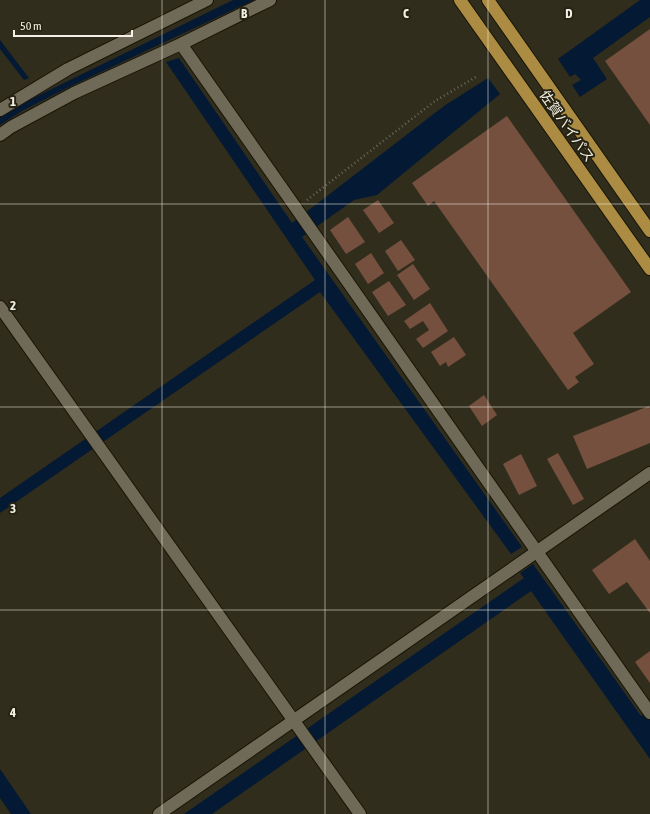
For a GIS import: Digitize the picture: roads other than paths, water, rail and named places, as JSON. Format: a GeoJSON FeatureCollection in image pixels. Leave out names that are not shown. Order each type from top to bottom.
{"type":"FeatureCollection","features":[{"type":"Feature","properties":{"kind":"highway","name":"佐賀バイパス"},"geometry":{"type":"LineString","coordinates":[[460,0],[650,269]]}},
{"type":"Feature","properties":{"kind":"highway","name":"佐賀バイパス"},"geometry":{"type":"LineString","coordinates":[[488,0],[650,231]]}},
{"type":"Feature","properties":{"kind":"street"},"geometry":{"type":"LineString","coordinates":[[0,110],[68,69],[207,0]]}},
{"type":"Feature","properties":{"kind":"street"},"geometry":{"type":"LineString","coordinates":[[0,135],[11,126],[74,93],[181,44],[270,0]]}},
{"type":"Feature","properties":{"kind":"street"},"geometry":{"type":"LineString","coordinates":[[181,44],[648,710]]}},
{"type":"Feature","properties":{"kind":"street"},"geometry":{"type":"LineString","coordinates":[[0,307],[360,814]]}},
{"type":"Feature","properties":{"kind":"street"},"geometry":{"type":"LineString","coordinates":[[159,814],[296,724],[650,473]]}},
{"type":"Feature","properties":{"kind":"water"},"geometry":{"type":"Polygon","coordinates":[[[233,0],[254,0],[65,89],[22,111],[0,125],[0,116],[19,105],[233,0]]]}},
{"type":"Feature","properties":{"kind":"water"},"geometry":{"type":"Polygon","coordinates":[[[640,0],[650,0],[650,17],[593,58],[607,79],[580,97],[572,85],[581,80],[575,74],[570,77],[558,59],[640,0]]]}},
{"type":"Feature","properties":{"kind":"water"},"geometry":{"type":"Polygon","coordinates":[[[0,40],[29,78],[24,80],[0,49],[0,40]]]}},
{"type":"Feature","properties":{"kind":"water"},"geometry":{"type":"Polygon","coordinates":[[[179,58],[292,223],[444,106],[488,78],[500,94],[377,195],[354,200],[302,237],[522,547],[511,554],[320,292],[0,513],[0,498],[315,280],[166,62],[179,58]]]}},
{"type":"Feature","properties":{"kind":"water"},"geometry":{"type":"Polygon","coordinates":[[[533,564],[641,716],[650,710],[650,759],[531,591],[212,814],[184,814],[524,578],[520,573],[533,564]]]}},
{"type":"Feature","properties":{"kind":"water"},"geometry":{"type":"Polygon","coordinates":[[[0,769],[31,814],[11,814],[0,798],[0,769]]]}}]}
